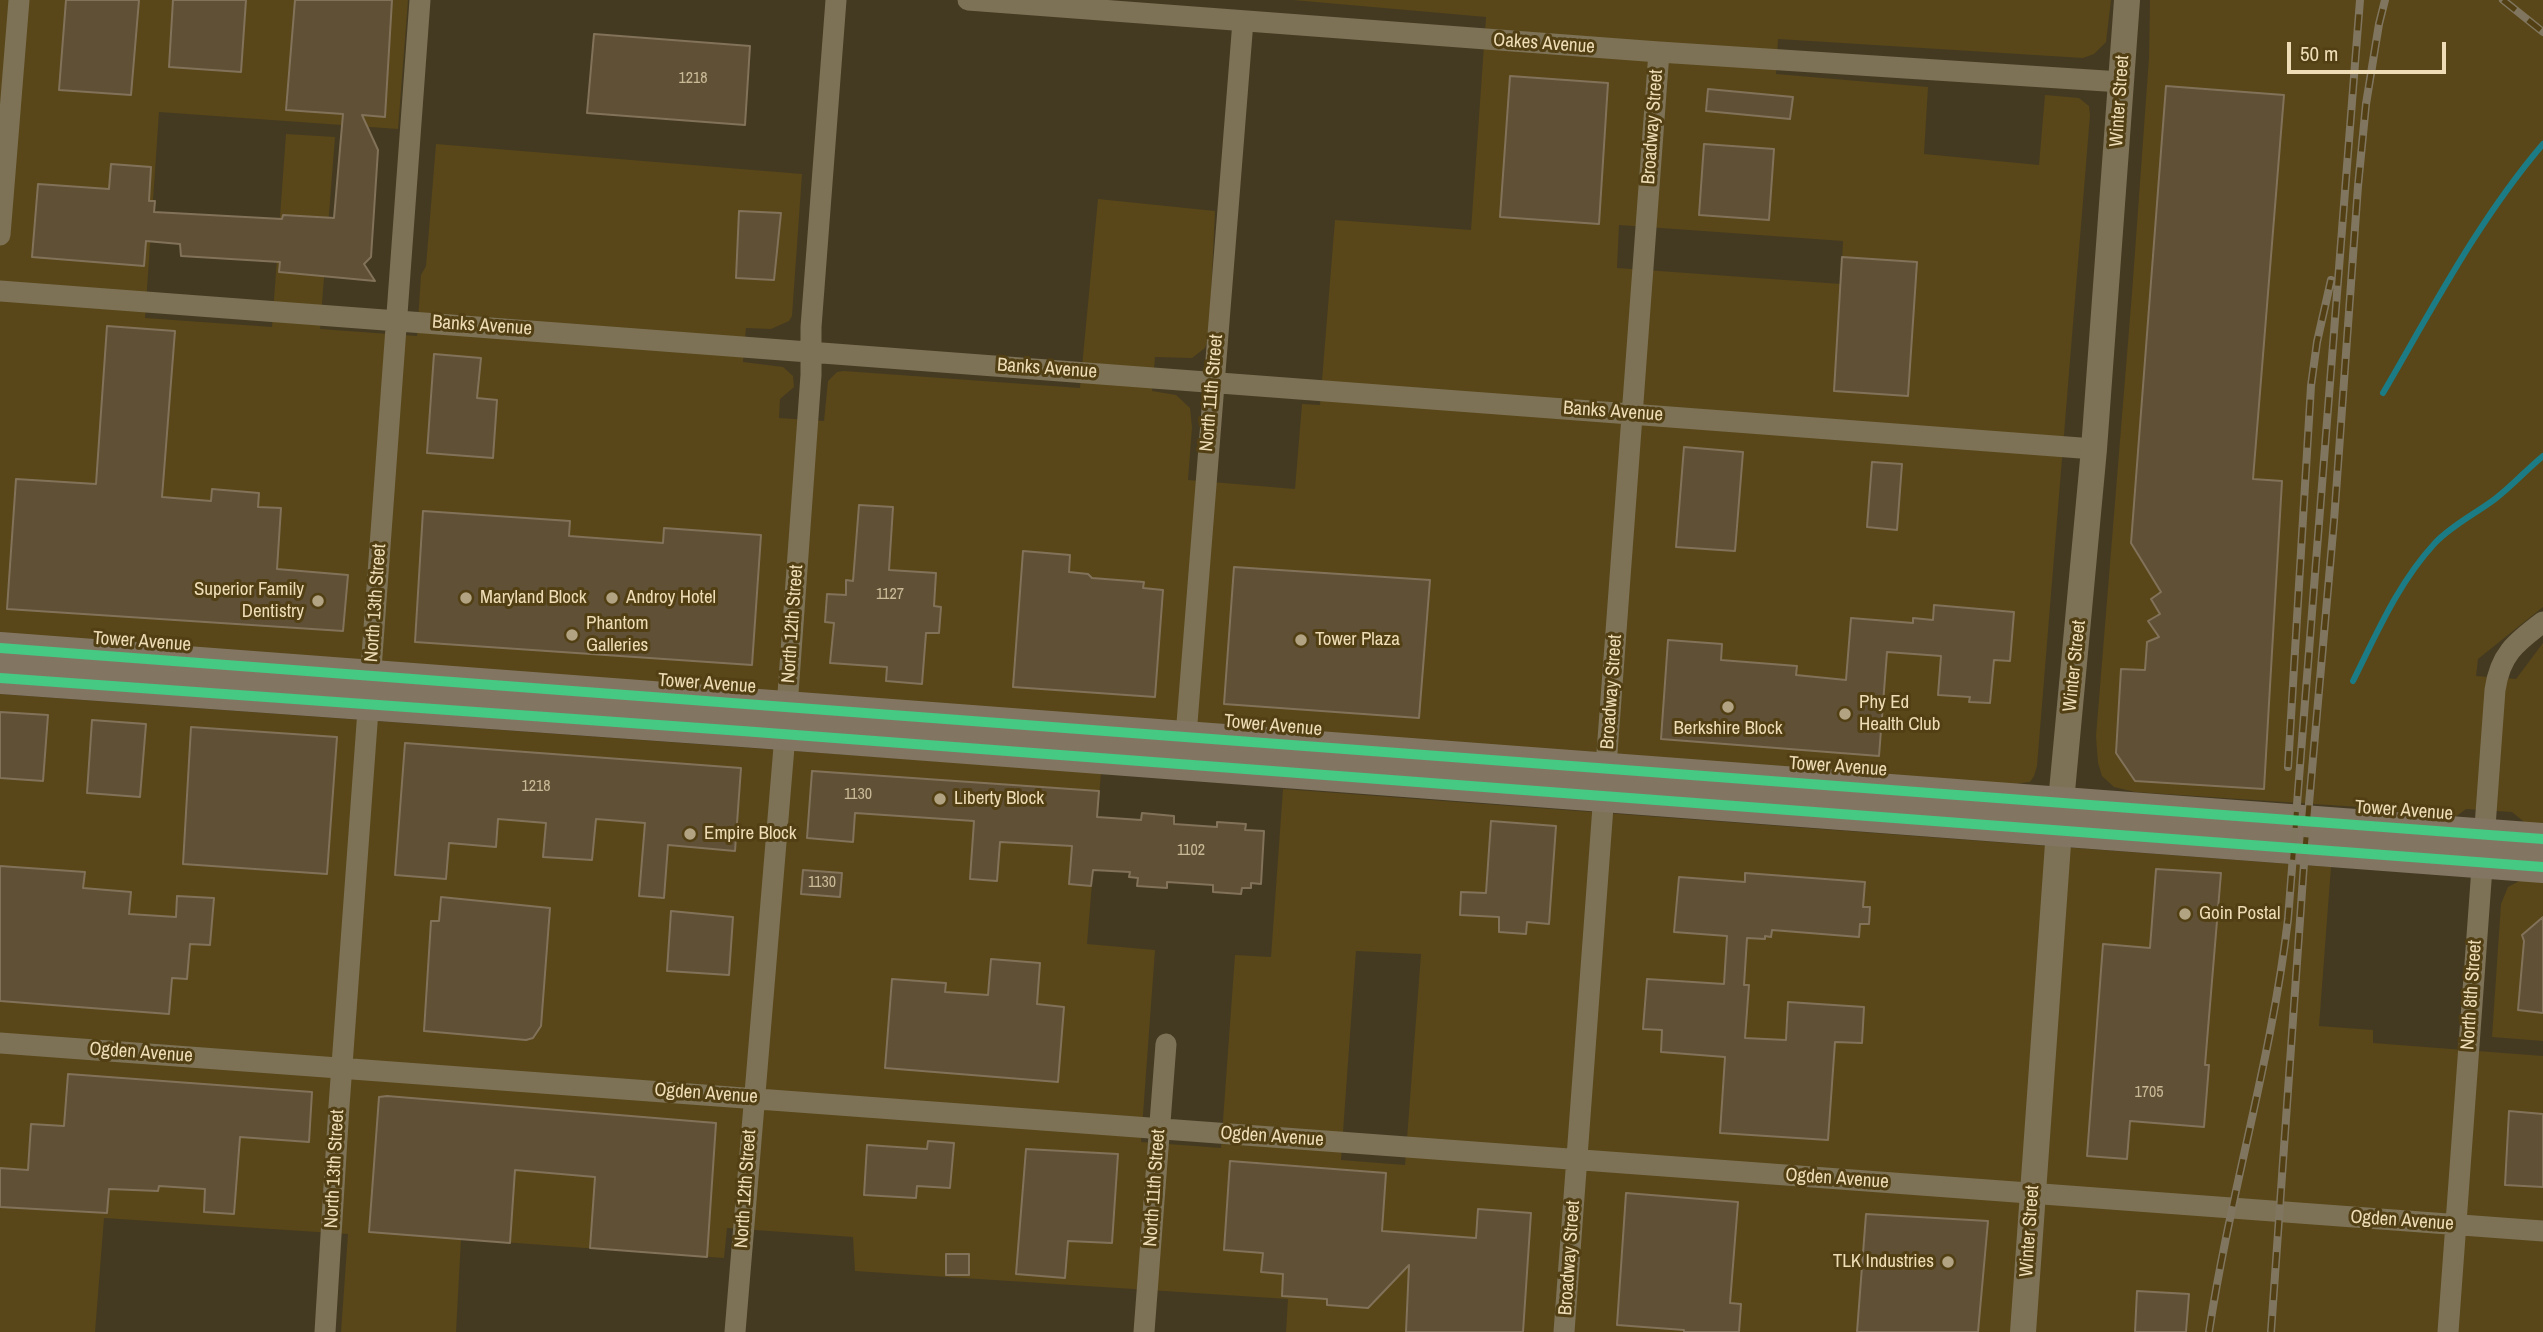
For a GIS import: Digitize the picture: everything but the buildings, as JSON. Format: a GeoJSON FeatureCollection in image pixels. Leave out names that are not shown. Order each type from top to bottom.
{"type":"FeatureCollection","features":[{"type":"Feature","properties":{"kind":"main road","name":"Tower Avenue"},"geometry":{"type":"LineString","coordinates":[[0,648],[369,691]]}},
{"type":"Feature","properties":{"kind":"main road","name":"Tower Avenue"},"geometry":{"type":"LineString","coordinates":[[0,678],[369,691],[2060,816],[2482,849],[2543,867]]}},
{"type":"Feature","properties":{"kind":"main road","name":"Tower Avenue"},"geometry":{"type":"LineString","coordinates":[[2482,849],[2543,839]]}},
{"type":"Feature","properties":{"kind":"street"},"geometry":{"type":"LineString","coordinates":[[0,235],[19,0]]}},
{"type":"Feature","properties":{"kind":"street","name":"North 13th Street"},"geometry":{"type":"LineString","coordinates":[[325,1332],[420,0]]}},
{"type":"Feature","properties":{"kind":"street","name":"North 12th Street"},"geometry":{"type":"LineString","coordinates":[[735,1332],[786,722],[836,0]]}},
{"type":"Feature","properties":{"kind":"street","name":"Oakes Avenue"},"geometry":{"type":"LineString","coordinates":[[968,0],[1659,52],[2121,82]]}},
{"type":"Feature","properties":{"kind":"street","name":"Winter Street"},"geometry":{"type":"LineString","coordinates":[[2023,1332],[2060,816],[2095,449],[2127,0]]}},
{"type":"Feature","properties":{"kind":"street","name":"North 11th Street"},"geometry":{"type":"LineString","coordinates":[[1185,751],[1243,21]]}},
{"type":"Feature","properties":{"kind":"street","name":"Broadway Street"},"geometry":{"type":"LineString","coordinates":[[1564,1332],[1659,52]]}},
{"type":"Feature","properties":{"kind":"street","name":"Banks Avenue"},"geometry":{"type":"LineString","coordinates":[[0,291],[2095,449]]}},
{"type":"Feature","properties":{"kind":"street","name":"North 8th Street"},"geometry":{"type":"LineString","coordinates":[[2448,1332],[2495,691],[2503,660],[2512,648],[2543,622]]}},
{"type":"Feature","properties":{"kind":"street","name":"Ogden Avenue"},"geometry":{"type":"LineString","coordinates":[[0,1043],[2543,1231]]}},
{"type":"Feature","properties":{"kind":"street","name":"North 11th Street"},"geometry":{"type":"LineString","coordinates":[[1144,1332],[1166,1044]]}},
{"type":"Feature","properties":{"kind":"shaded area"},"geometry":{"type":"Polygon","coordinates":[[[0,0],[408,0],[398,129],[159,112],[145,318],[272,327],[286,134],[335,137],[320,329],[417,336],[436,144],[802,174],[792,316],[789,321],[771,329],[746,328],[743,362],[783,367],[793,376],[794,387],[780,399],[779,418],[824,421],[828,381],[837,372],[844,371],[1080,388],[1098,199],[1215,211],[1209,337],[1205,348],[1192,358],[1155,357],[1152,391],[1176,395],[1190,408],[1192,427],[1188,480],[1295,489],[1302,404],[1320,405],[1335,220],[1471,230],[1486,17],[1293,0],[2111,0],[2106,42],[2094,54],[2083,58],[1778,39],[1776,74],[1928,87],[1924,154],[2039,165],[2045,95],[2079,98],[2089,106],[2037,766],[2030,782],[2014,784],[0,634],[0,0]],[[1619,225],[1617,268],[1841,284],[1843,241],[1619,225]]]}},
{"type":"Feature","properties":{"kind":"shaded area"},"geometry":{"type":"Polygon","coordinates":[[[2150,0],[2543,0],[2543,607],[2478,659],[2476,676],[2516,679],[2543,643],[2543,829],[2528,825],[2512,812],[2466,809],[2454,818],[2418,817],[2389,809],[2135,792],[2114,787],[2102,776],[2096,736],[2132,293],[2149,58],[2150,0]]]}},
{"type":"Feature","properties":{"kind":"shaded area"},"geometry":{"type":"Polygon","coordinates":[[[0,694],[1101,773],[1087,944],[1155,950],[1141,1142],[1221,1148],[1235,955],[1271,957],[1283,789],[2331,867],[2319,1026],[2373,1030],[2373,1043],[2543,1056],[2543,1332],[1286,1332],[1288,1299],[855,1271],[853,1237],[727,1228],[724,1258],[461,1239],[456,1332],[341,1332],[348,1234],[104,1218],[95,1332],[0,1332],[0,694]],[[1356,951],[1341,1160],[1405,1165],[1421,954],[1356,951]]]}},
{"type":"Feature","properties":{"kind":"shaded area"},"geometry":{"type":"Polygon","coordinates":[[[2523,879],[2543,879],[2543,1041],[2492,1037],[2501,904],[2508,887],[2523,879]]]}},
{"type":"Feature","properties":{"kind":"waterway"},"geometry":{"type":"LineString","coordinates":[[2383,393],[2477,234],[2543,144]]}},
{"type":"Feature","properties":{"kind":"waterway"},"geometry":{"type":"LineString","coordinates":[[2353,681],[2389,609],[2422,558],[2456,525],[2495,499],[2543,456]]}},
{"type":"Feature","properties":{"kind":"railway"},"geometry":{"type":"LineString","coordinates":[[2209,1332],[2228,1228],[2272,1023],[2288,919],[2360,0]]}},
{"type":"Feature","properties":{"kind":"railway"},"geometry":{"type":"LineString","coordinates":[[2271,1332],[2305,849],[2334,521],[2358,186],[2366,104],[2385,0]]}},
{"type":"Feature","properties":{"kind":"railway"},"geometry":{"type":"LineString","coordinates":[[2503,0],[2543,32]]}},
{"type":"Feature","properties":{"kind":"railway"},"geometry":{"type":"LineString","coordinates":[[2288,767],[2311,386],[2317,342],[2331,280]]}},
{"type":"Feature","properties":{"kind":"cycle path"},"geometry":{"type":"LineString","coordinates":[[0,648],[2543,839]]}},
{"type":"Feature","properties":{"kind":"cycle path"},"geometry":{"type":"LineString","coordinates":[[0,678],[2543,867]]}},
{"type":"Feature","properties":{"kind":"place","name":"Maryland Block"},"geometry":{"type":"Point","coordinates":[466,598]}},
{"type":"Feature","properties":{"kind":"place","name":"Androy Hotel"},"geometry":{"type":"Point","coordinates":[612,598]}},
{"type":"Feature","properties":{"kind":"place","name":"Superior Family Dentistry"},"geometry":{"type":"Point","coordinates":[318,601]}},
{"type":"Feature","properties":{"kind":"place","name":"Phantom Galleries"},"geometry":{"type":"Point","coordinates":[572,635]}},
{"type":"Feature","properties":{"kind":"place","name":"Tower Plaza"},"geometry":{"type":"Point","coordinates":[1301,640]}},
{"type":"Feature","properties":{"kind":"place","name":"Berkshire Block"},"geometry":{"type":"Point","coordinates":[1728,707]}},
{"type":"Feature","properties":{"kind":"place","name":"Phy Ed Health Club"},"geometry":{"type":"Point","coordinates":[1845,714]}},
{"type":"Feature","properties":{"kind":"place","name":"Liberty Block"},"geometry":{"type":"Point","coordinates":[940,799]}},
{"type":"Feature","properties":{"kind":"place","name":"Empire Block"},"geometry":{"type":"Point","coordinates":[690,834]}},
{"type":"Feature","properties":{"kind":"place","name":"Goin Postal"},"geometry":{"type":"Point","coordinates":[2185,914]}},
{"type":"Feature","properties":{"kind":"place","name":"TLK Industries"},"geometry":{"type":"Point","coordinates":[1948,1262]}}]}
